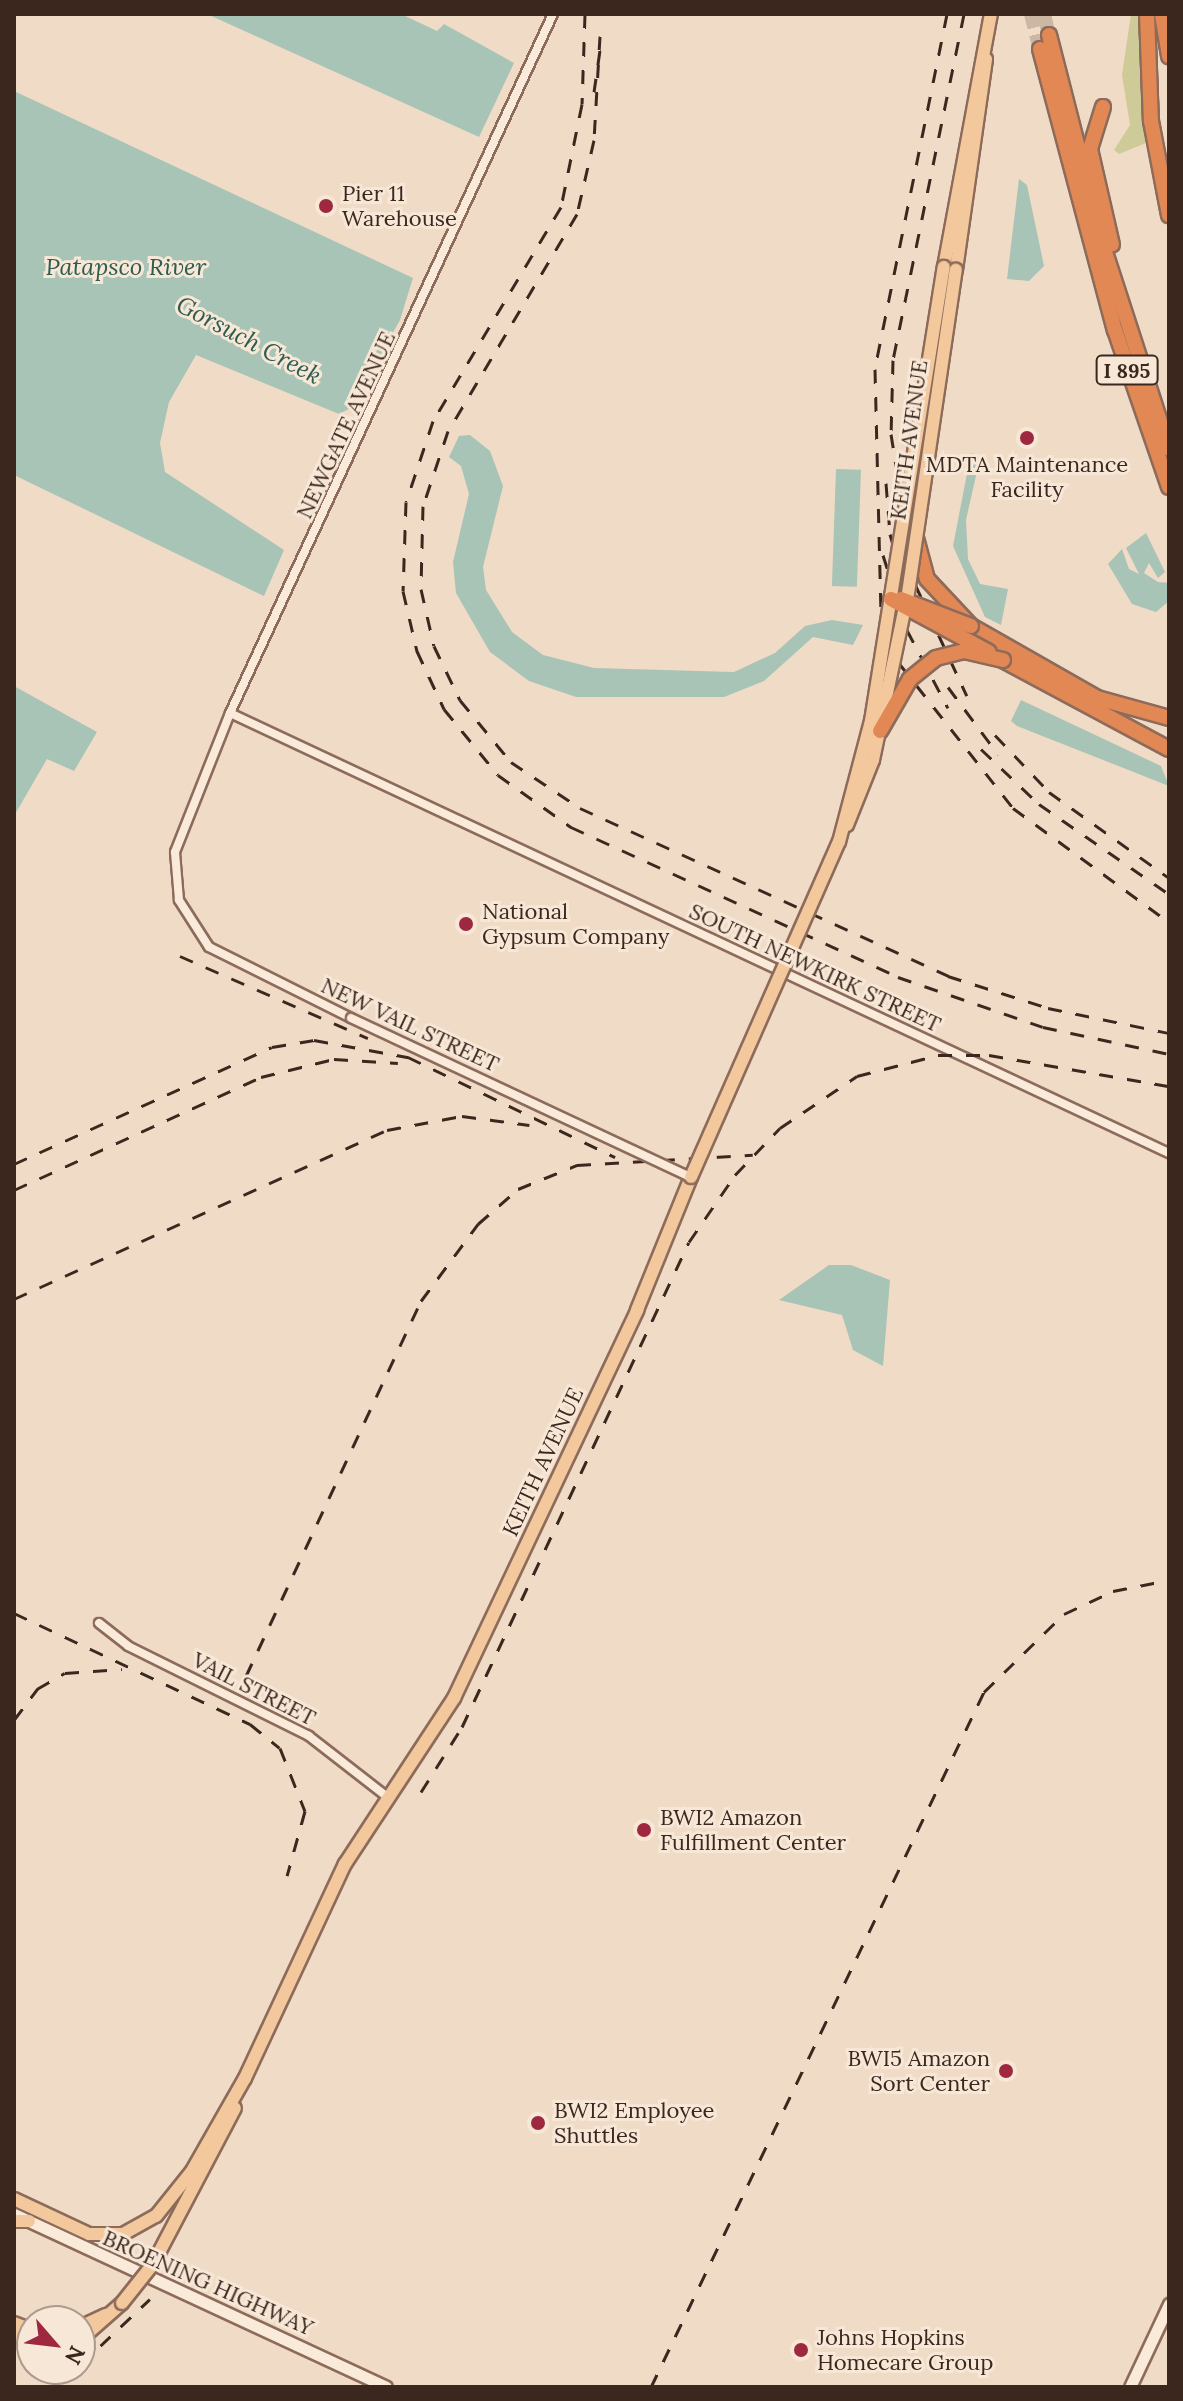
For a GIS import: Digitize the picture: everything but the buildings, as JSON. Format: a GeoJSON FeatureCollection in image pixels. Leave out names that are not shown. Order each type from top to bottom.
{"type":"FeatureCollection","features":[{"type":"Feature","properties":{"kind":"highway"},"geometry":{"type":"LineString","coordinates":[[1147,14],[1151,121],[1169,215]]}},
{"type":"Feature","properties":{"kind":"highway"},"geometry":{"type":"LineString","coordinates":[[1162,14],[1169,56]]}},
{"type":"Feature","properties":{"kind":"highway","name":"I 895"},"geometry":{"type":"LineString","coordinates":[[1049,35],[1156,416],[1169,449]]}},
{"type":"Feature","properties":{"kind":"highway","name":"I 895"},"geometry":{"type":"LineString","coordinates":[[1040,49],[1115,330],[1169,487]]}},
{"type":"Feature","properties":{"kind":"highway"},"geometry":{"type":"LineString","coordinates":[[1103,107],[1090,149],[1156,416]]}},
{"type":"Feature","properties":{"kind":"highway"},"geometry":{"type":"LineString","coordinates":[[916,536],[927,579],[971,626]]}},
{"type":"Feature","properties":{"kind":"highway"},"geometry":{"type":"LineString","coordinates":[[891,599],[971,626],[1097,698],[1169,718]]}},
{"type":"Feature","properties":{"kind":"highway"},"geometry":{"type":"LineString","coordinates":[[906,603],[1003,660],[1169,749]]}},
{"type":"Feature","properties":{"kind":"highway"},"geometry":{"type":"LineString","coordinates":[[880,731],[910,679],[936,658],[964,651],[1003,660]]}},
{"type":"Feature","properties":{"kind":"highway"},"geometry":{"type":"LineString","coordinates":[[1112,718],[1169,742]]}},
{"type":"Feature","properties":{"kind":"main road","name":"KEITH AVENUE"},"geometry":{"type":"LineString","coordinates":[[839,842],[871,721],[991,14]]}},
{"type":"Feature","properties":{"kind":"main road","name":"KEITH AVENUE"},"geometry":{"type":"LineString","coordinates":[[96,2326],[122,2303],[153,2264],[209,2169],[245,2078],[345,1864],[386,1796],[454,1698],[606,1377],[691,1177],[862,796],[880,731],[906,603],[950,268]]}},
{"type":"Feature","properties":{"kind":"main road","name":"KEITH AVENUE"},"geometry":{"type":"LineString","coordinates":[[14,2199],[89,2234],[142,2227],[192,2171],[245,2078]]}},
{"type":"Feature","properties":{"kind":"main road","name":"BROENING HIGHWAY"},"geometry":{"type":"LineString","coordinates":[[14,2214],[386,2387]]}},
{"type":"Feature","properties":{"kind":"main road"},"geometry":{"type":"LineString","coordinates":[[14,2221],[29,2221]]}},
{"type":"Feature","properties":{"kind":"main road"},"geometry":{"type":"LineString","coordinates":[[1130,2387],[1169,2304]]}},
{"type":"Feature","properties":{"kind":"main road"},"geometry":{"type":"LineString","coordinates":[[96,2323],[100,2322]]}},
{"type":"Feature","properties":{"kind":"street","name":"NEWGATE AVENUE"},"geometry":{"type":"LineString","coordinates":[[175,852],[230,713],[553,14]]}},
{"type":"Feature","properties":{"kind":"street","name":"SOUTH NEWKIRK STREET"},"geometry":{"type":"LineString","coordinates":[[230,713],[1169,1153]]}},
{"type":"Feature","properties":{"kind":"street","name":"NEW VAIL STREET"},"geometry":{"type":"LineString","coordinates":[[175,852],[179,900],[209,947],[351,1018],[691,1177]]}},
{"type":"Feature","properties":{"kind":"street"},"geometry":{"type":"LineString","coordinates":[[707,1135],[781,973]]}},
{"type":"Feature","properties":{"kind":"street","name":"VAIL STREET"},"geometry":{"type":"LineString","coordinates":[[99,1623],[128,1646],[309,1736],[386,1796]]}},
{"type":"Feature","properties":{"kind":"shaded area"},"geometry":{"type":"Polygon","coordinates":[[[1131,14],[1140,14],[1146,143],[1119,154],[1114,150],[1130,125],[1122,75],[1131,14]]]}},
{"type":"Feature","properties":{"kind":"water"},"geometry":{"type":"Polygon","coordinates":[[[207,14],[401,14],[437,31],[444,24],[514,63],[479,137],[207,14]]]}},
{"type":"Feature","properties":{"kind":"water","name":"Patapsco River"},"geometry":{"type":"Polygon","coordinates":[[[14,91],[413,278],[400,320],[351,408],[339,414],[196,355],[169,402],[160,443],[165,472],[284,550],[264,596],[14,475],[14,91]]]}},
{"type":"Feature","properties":{"kind":"water"},"geometry":{"type":"Polygon","coordinates":[[[1019,179],[1027,185],[1044,266],[1029,281],[1007,279],[1019,179]]]}},
{"type":"Feature","properties":{"kind":"water"},"geometry":{"type":"Polygon","coordinates":[[[470,435],[490,451],[503,486],[483,567],[486,590],[512,632],[543,655],[594,668],[734,672],[775,653],[805,626],[832,620],[863,625],[853,645],[813,637],[764,681],[724,697],[576,697],[529,681],[490,652],[456,593],[453,562],[469,494],[461,466],[449,457],[459,436],[470,435]]]}},
{"type":"Feature","properties":{"kind":"water"},"geometry":{"type":"Polygon","coordinates":[[[971,453],[980,458],[966,520],[968,559],[980,584],[1008,589],[1001,625],[985,617],[953,546],[971,453]]]}},
{"type":"Feature","properties":{"kind":"water"},"geometry":{"type":"Polygon","coordinates":[[[836,469],[861,470],[857,587],[832,586],[836,469]]]}},
{"type":"Feature","properties":{"kind":"water"},"geometry":{"type":"Polygon","coordinates":[[[1146,533],[1165,572],[1158,578],[1149,563],[1144,573],[1158,582],[1169,583],[1169,601],[1156,612],[1132,604],[1108,564],[1122,549],[1129,569],[1139,574],[1126,548],[1146,533]]]}},
{"type":"Feature","properties":{"kind":"water"},"geometry":{"type":"Polygon","coordinates":[[[14,686],[97,732],[74,771],[47,759],[14,816],[14,686]]]}},
{"type":"Feature","properties":{"kind":"water"},"geometry":{"type":"Polygon","coordinates":[[[1021,700],[1161,766],[1169,786],[1017,726],[1011,721],[1021,700]]]}},
{"type":"Feature","properties":{"kind":"water"},"geometry":{"type":"Polygon","coordinates":[[[829,1265],[851,1265],[890,1280],[883,1366],[853,1350],[842,1315],[779,1300],[829,1265]]]}},
{"type":"Feature","properties":{"kind":"tunnel"},"geometry":{"type":"LineString","coordinates":[[1031,14],[1040,49]]}},
{"type":"Feature","properties":{"kind":"tunnel"},"geometry":{"type":"LineString","coordinates":[[1044,14],[1049,35]]}},
{"type":"Feature","properties":{"kind":"railway"},"geometry":{"type":"LineString","coordinates":[[585,14],[582,104],[561,207],[433,421],[406,502],[403,591],[417,651],[444,709],[498,775],[571,827],[898,977],[1043,1027],[1169,1054]]}},
{"type":"Feature","properties":{"kind":"railway"},"geometry":{"type":"LineString","coordinates":[[947,14],[875,369],[881,618],[899,663],[1013,808],[1169,922]]}},
{"type":"Feature","properties":{"kind":"railway"},"geometry":{"type":"LineString","coordinates":[[964,14],[893,360],[891,434],[915,584],[967,696]]}},
{"type":"Feature","properties":{"kind":"railway"},"geometry":{"type":"LineString","coordinates":[[600,36],[594,140],[577,214],[448,431],[423,506],[421,589],[434,646],[460,700],[511,762],[580,808],[948,976],[1048,1008],[1169,1033]]}},
{"type":"Feature","properties":{"kind":"railway"},"geometry":{"type":"LineString","coordinates":[[594,92],[600,50]]}},
{"type":"Feature","properties":{"kind":"railway"},"geometry":{"type":"LineString","coordinates":[[886,483],[890,534],[913,615]]}},
{"type":"Feature","properties":{"kind":"railway"},"geometry":{"type":"LineString","coordinates":[[883,555],[907,630],[948,708]]}},
{"type":"Feature","properties":{"kind":"railway"},"geometry":{"type":"LineString","coordinates":[[948,687],[998,754]]}},
{"type":"Feature","properties":{"kind":"railway"},"geometry":{"type":"LineString","coordinates":[[995,735],[1049,792],[1169,878]]}},
{"type":"Feature","properties":{"kind":"railway"},"geometry":{"type":"LineString","coordinates":[[981,749],[1039,804],[1169,894]]}},
{"type":"Feature","properties":{"kind":"railway"},"geometry":{"type":"LineString","coordinates":[[180,956],[368,1038]]}},
{"type":"Feature","properties":{"kind":"railway"},"geometry":{"type":"LineString","coordinates":[[14,1164],[272,1047],[314,1040],[408,1057],[615,1157]]}},
{"type":"Feature","properties":{"kind":"railway"},"geometry":{"type":"LineString","coordinates":[[421,1792],[462,1727],[689,1242],[735,1175],[780,1128],[857,1076],[938,1055],[989,1055],[1169,1086]]}},
{"type":"Feature","properties":{"kind":"railway"},"geometry":{"type":"LineString","coordinates":[[14,1190],[261,1077],[334,1059],[398,1063]]}},
{"type":"Feature","properties":{"kind":"railway"},"geometry":{"type":"LineString","coordinates":[[14,1299],[387,1130],[462,1116],[529,1125]]}},
{"type":"Feature","properties":{"kind":"railway"},"geometry":{"type":"LineString","coordinates":[[246,1676],[421,1301],[478,1224],[518,1189],[577,1165],[753,1155]]}},
{"type":"Feature","properties":{"kind":"railway"},"geometry":{"type":"LineString","coordinates":[[651,2387],[984,1692],[1064,1614],[1113,1591],[1169,1580]]}},
{"type":"Feature","properties":{"kind":"railway"},"geometry":{"type":"LineString","coordinates":[[14,1613],[250,1724],[280,1748],[305,1811],[287,1876]]}},
{"type":"Feature","properties":{"kind":"railway"},"geometry":{"type":"LineString","coordinates":[[14,1720],[37,1689],[65,1673],[122,1669]]}},
{"type":"Feature","properties":{"kind":"railway"},"geometry":{"type":"LineString","coordinates":[[96,2350],[150,2299]]}},
{"type":"Feature","properties":{"kind":"place","name":"Pier 11 Warehouse"},"geometry":{"type":"Point","coordinates":[326,206]}},
{"type":"Feature","properties":{"kind":"place","name":"MDTA Maintenance Facility"},"geometry":{"type":"Point","coordinates":[1027,438]}},
{"type":"Feature","properties":{"kind":"place","name":"National Gypsum Company"},"geometry":{"type":"Point","coordinates":[466,924]}},
{"type":"Feature","properties":{"kind":"place","name":"BWI2 Amazon Fulfillment Center"},"geometry":{"type":"Point","coordinates":[644,1830]}},
{"type":"Feature","properties":{"kind":"place","name":"BWI5 Amazon Sort Center"},"geometry":{"type":"Point","coordinates":[1006,2071]}},
{"type":"Feature","properties":{"kind":"place","name":"BWI2 Employee Shuttles"},"geometry":{"type":"Point","coordinates":[538,2123]}},
{"type":"Feature","properties":{"kind":"place","name":"Johns Hopkins Homecare Group"},"geometry":{"type":"Point","coordinates":[801,2350]}},
{"type":"Feature","properties":{"kind":"water label","name":"Gorsuch Creek"},"geometry":{"type":"Point","coordinates":[249,340]}}]}
